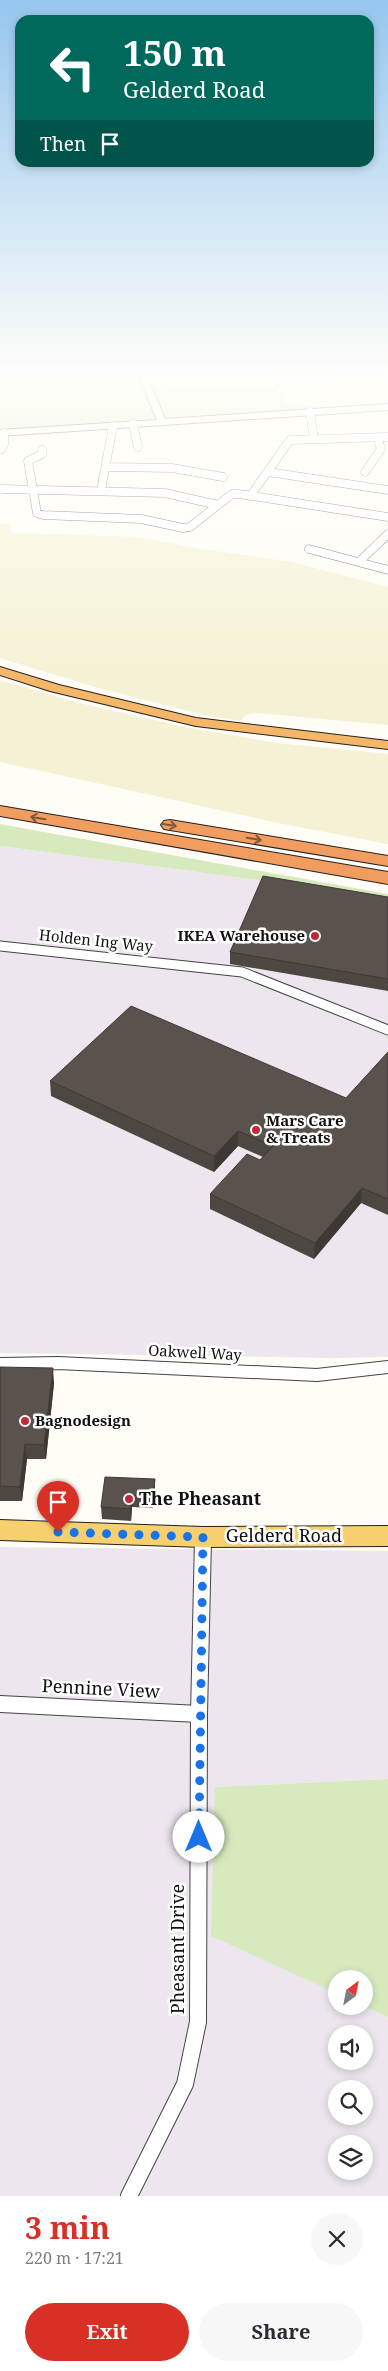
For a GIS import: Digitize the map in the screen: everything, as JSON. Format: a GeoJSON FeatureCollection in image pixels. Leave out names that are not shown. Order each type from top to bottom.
{"type":"FeatureCollection","features":[{"type":"Feature","properties":{"kind":"highway"},"geometry":{"type":"LineString","coordinates":[[0,671],[55,688],[196,722],[388,745]]}},
{"type":"Feature","properties":{"kind":"highway"},"geometry":{"type":"LineString","coordinates":[[0,797],[388,861]]}},
{"type":"Feature","properties":{"kind":"highway"},"geometry":{"type":"LineString","coordinates":[[0,811],[388,878]]}},
{"type":"Feature","properties":{"kind":"highway"},"geometry":{"type":"LineString","coordinates":[[76,824],[172,847],[388,887]]}},
{"type":"Feature","properties":{"kind":"main road","name":"Gelderd Road"},"geometry":{"type":"LineString","coordinates":[[0,1530],[203,1537],[388,1536]]}},
{"type":"Feature","properties":{"kind":"street"},"geometry":{"type":"LineString","coordinates":[[31,478],[37,513],[43,515],[141,519],[183,528],[190,527],[232,494],[239,494],[388,517]]}},
{"type":"Feature","properties":{"kind":"street"},"geometry":{"type":"LineString","coordinates":[[101,490],[105,478]]}},
{"type":"Feature","properties":{"kind":"street"},"geometry":{"type":"LineString","coordinates":[[251,495],[263,478]]}},
{"type":"Feature","properties":{"kind":"street"},"geometry":{"type":"LineString","coordinates":[[311,478],[388,490]]}},
{"type":"Feature","properties":{"kind":"street"},"geometry":{"type":"LineString","coordinates":[[2,489],[33,488],[165,493],[218,505]]}},
{"type":"Feature","properties":{"kind":"street"},"geometry":{"type":"LineString","coordinates":[[359,562],[388,534]]}},
{"type":"Feature","properties":{"kind":"street"},"geometry":{"type":"LineString","coordinates":[[309,549],[388,570]]}},
{"type":"Feature","properties":{"kind":"street","name":"Holden Ing Way"},"geometry":{"type":"LineString","coordinates":[[0,946],[242,972],[269,980],[388,1030]]}},
{"type":"Feature","properties":{"kind":"street","name":"Oakwell Way"},"geometry":{"type":"LineString","coordinates":[[0,1364],[58,1364],[317,1375],[388,1367]]}},
{"type":"Feature","properties":{"kind":"street","name":"Pheasant Drive"},"geometry":{"type":"LineString","coordinates":[[129,2196],[186,2084],[198,2022],[199,1714],[203,1537]]}},
{"type":"Feature","properties":{"kind":"street","name":"Pennine View"},"geometry":{"type":"LineString","coordinates":[[0,1704],[199,1714]]}},
{"type":"Feature","properties":{"kind":"shaded area"},"geometry":{"type":"Polygon","coordinates":[[[8,523],[12,533],[138,537],[201,549],[292,562],[388,587],[388,725],[258,713],[245,715],[241,721],[204,715],[95,687],[0,658],[0,524],[8,523]]]}},
{"type":"Feature","properties":{"kind":"shaded area"},"geometry":{"type":"Polygon","coordinates":[[[0,680],[75,702],[190,728],[277,743],[388,754],[388,844],[283,824],[0,762],[0,680]]]}},
{"type":"Feature","properties":{"kind":"shaded area"},"geometry":{"type":"Polygon","coordinates":[[[0,846],[388,897],[388,1357],[332,1358],[0,1353],[0,846]]]}},
{"type":"Feature","properties":{"kind":"shaded area"},"geometry":{"type":"Polygon","coordinates":[[[0,1547],[388,1551],[388,1779],[216,1787],[328,1978],[328,2015],[373,2015],[373,2008],[388,2015],[388,2196],[0,2196],[0,1547]]]}},
{"type":"Feature","properties":{"kind":"green space"},"geometry":{"type":"Polygon","coordinates":[[[0,824],[388,894],[388,897],[0,846],[0,824]]]}},
{"type":"Feature","properties":{"kind":"green space"},"geometry":{"type":"Polygon","coordinates":[[[388,1779],[388,2017],[373,2010],[373,1970],[328,1970],[328,1989],[211,1936],[215,1787],[388,1779]]]}},
{"type":"Feature","properties":{"kind":"building","name":"IKEA Warehouse"},"geometry":{"type":"Polygon","coordinates":[[[263,876],[388,897],[388,979],[230,952],[263,876]]]}},
{"type":"Feature","properties":{"kind":"building","name":"Mars Care & Treats"},"geometry":{"type":"Polygon","coordinates":[[[131,1006],[346,1098],[388,1052],[388,1199],[362,1188],[315,1243],[210,1194],[247,1154],[260,1160],[273,1146],[238,1131],[214,1156],[50,1081],[131,1006]]]}},
{"type":"Feature","properties":{"kind":"building","name":"Bagnodesign"},"geometry":{"type":"Polygon","coordinates":[[[0,1367],[53,1368],[44,1445],[25,1444],[20,1487],[0,1486],[0,1367]]]}},
{"type":"Feature","properties":{"kind":"building"},"geometry":{"type":"Polygon","coordinates":[[[105,1477],[155,1479],[153,1496],[132,1495],[130,1509],[101,1507],[105,1477]]]}},
{"type":"Feature","properties":{"kind":"place","name":"IKEA Warehouse"},"geometry":{"type":"Point","coordinates":[315,936]}},
{"type":"Feature","properties":{"kind":"place","name":"Mars Care & Treats"},"geometry":{"type":"Point","coordinates":[256,1130]}},
{"type":"Feature","properties":{"kind":"place","name":"Bagnodesign"},"geometry":{"type":"Point","coordinates":[25,1421]}},
{"type":"Feature","properties":{"kind":"place","name":"The Pheasant"},"geometry":{"type":"Point","coordinates":[129,1499]}},
{"type":"Feature","properties":{"kind":"route"},"geometry":{"type":"LineString","coordinates":[[58,1532],[203,1537],[199,1714],[199,1837]]}}]}
